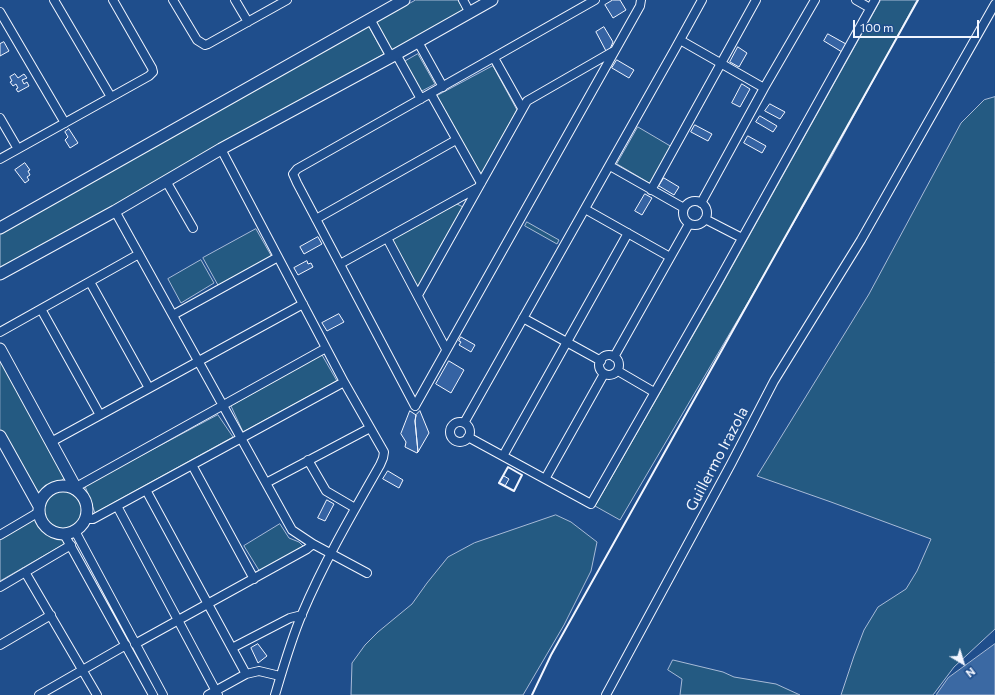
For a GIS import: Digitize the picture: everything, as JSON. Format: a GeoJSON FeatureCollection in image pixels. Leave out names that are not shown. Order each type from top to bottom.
{"type":"FeatureCollection","features":[{"type":"Feature","properties":{"kind":"street"},"geometry":{"type":"LineString","coordinates":[[54,0],[111,97]]}},
{"type":"Feature","properties":{"kind":"street"},"geometry":{"type":"LineString","coordinates":[[0,159],[149,76],[153,72],[113,0]]}},
{"type":"Feature","properties":{"kind":"street"},"geometry":{"type":"LineString","coordinates":[[173,0],[197,40],[202,44],[208,44],[287,0]]}},
{"type":"Feature","properties":{"kind":"street"},"geometry":{"type":"LineString","coordinates":[[235,0],[248,22]]}},
{"type":"Feature","properties":{"kind":"street"},"geometry":{"type":"LineString","coordinates":[[463,0],[470,12]]}},
{"type":"Feature","properties":{"kind":"street"},"geometry":{"type":"LineString","coordinates":[[0,274],[115,211],[221,149],[492,0]]}},
{"type":"Feature","properties":{"kind":"street"},"geometry":{"type":"LineString","coordinates":[[595,0],[295,171],[293,174],[294,179],[415,406],[640,6],[641,0]]}},
{"type":"Feature","properties":{"kind":"street"},"geometry":{"type":"LineString","coordinates":[[464,423],[610,166],[702,0]]}},
{"type":"Feature","properties":{"kind":"street"},"geometry":{"type":"LineString","coordinates":[[650,190],[756,0]]}},
{"type":"Feature","properties":{"kind":"street"},"geometry":{"type":"LineString","coordinates":[[701,203],[764,88],[815,0]]}},
{"type":"Feature","properties":{"kind":"street"},"geometry":{"type":"LineString","coordinates":[[856,0],[870,8]]}},
{"type":"Feature","properties":{"kind":"street"},"geometry":{"type":"LineString","coordinates":[[468,437],[591,504],[875,0]]}},
{"type":"Feature","properties":{"kind":"street"},"geometry":{"type":"LineString","coordinates":[[0,228],[401,1]]}},
{"type":"Feature","properties":{"kind":"street","name":"Guillermo Irazola"},"geometry":{"type":"LineString","coordinates":[[606,695],[731,464],[774,381],[861,240],[995,4]]}},
{"type":"Feature","properties":{"kind":"street"},"geometry":{"type":"LineString","coordinates":[[0,12],[65,123]]}},
{"type":"Feature","properties":{"kind":"street"},"geometry":{"type":"LineString","coordinates":[[370,19],[421,99]]}},
{"type":"Feature","properties":{"kind":"street"},"geometry":{"type":"LineString","coordinates":[[680,40],[764,88]]}},
{"type":"Feature","properties":{"kind":"street"},"geometry":{"type":"LineString","coordinates":[[418,42],[443,87]]}},
{"type":"Feature","properties":{"kind":"street"},"geometry":{"type":"LineString","coordinates":[[418,295],[527,101],[615,50]]}},
{"type":"Feature","properties":{"kind":"street"},"geometry":{"type":"LineString","coordinates":[[494,58],[522,108]]}},
{"type":"Feature","properties":{"kind":"street"},"geometry":{"type":"LineString","coordinates":[[431,94],[479,185]]}},
{"type":"Feature","properties":{"kind":"street"},"geometry":{"type":"LineString","coordinates":[[0,118],[18,149]]}},
{"type":"Feature","properties":{"kind":"street"},"geometry":{"type":"LineString","coordinates":[[316,219],[456,140]]}},
{"type":"Feature","properties":{"kind":"street"},"geometry":{"type":"LineString","coordinates":[[221,149],[344,382],[384,452],[383,458],[331,552],[302,615],[280,676],[275,695]]}},
{"type":"Feature","properties":{"kind":"street"},"geometry":{"type":"LineString","coordinates":[[610,166],[684,208]]}},
{"type":"Feature","properties":{"kind":"street"},"geometry":{"type":"LineString","coordinates":[[166,181],[193,228]]}},
{"type":"Feature","properties":{"kind":"street"},"geometry":{"type":"LineString","coordinates":[[340,264],[479,185]]}},
{"type":"Feature","properties":{"kind":"street"},"geometry":{"type":"LineString","coordinates":[[692,202],[701,203],[706,210],[705,219],[701,224],[689,224],[684,218],[684,208],[692,202]]}},
{"type":"Feature","properties":{"kind":"street"},"geometry":{"type":"LineString","coordinates":[[585,209],[670,257]]}},
{"type":"Feature","properties":{"kind":"street"},"geometry":{"type":"LineString","coordinates":[[115,211],[292,530],[313,544],[331,552],[367,573]]}},
{"type":"Feature","properties":{"kind":"street"},"geometry":{"type":"LineString","coordinates":[[705,219],[742,238]]}},
{"type":"Feature","properties":{"kind":"street"},"geometry":{"type":"LineString","coordinates":[[614,357],[689,224]]}},
{"type":"Feature","properties":{"kind":"street"},"geometry":{"type":"LineString","coordinates":[[503,456],[628,233]]}},
{"type":"Feature","properties":{"kind":"street"},"geometry":{"type":"LineString","coordinates":[[387,238],[446,349]]}},
{"type":"Feature","properties":{"kind":"street"},"geometry":{"type":"LineString","coordinates":[[0,332],[139,254]]}},
{"type":"Feature","properties":{"kind":"street"},"geometry":{"type":"LineString","coordinates":[[173,315],[278,257]]}},
{"type":"Feature","properties":{"kind":"street"},"geometry":{"type":"LineString","coordinates":[[90,282],[149,388]]}},
{"type":"Feature","properties":{"kind":"street"},"geometry":{"type":"LineString","coordinates":[[51,442],[303,304]]}},
{"type":"Feature","properties":{"kind":"street"},"geometry":{"type":"LineString","coordinates":[[41,309],[100,415]]}},
{"type":"Feature","properties":{"kind":"street"},"geometry":{"type":"LineString","coordinates":[[523,318],[601,361]]}},
{"type":"Feature","properties":{"kind":"street"},"geometry":{"type":"LineString","coordinates":[[0,534],[39,509],[43,496],[51,489],[67,486],[76,488],[326,348]]}},
{"type":"Feature","properties":{"kind":"street"},"geometry":{"type":"LineString","coordinates":[[0,349],[76,488],[82,493],[87,503],[86,520],[79,528],[69,533],[54,532],[45,526],[42,522],[39,509],[0,436]]}},
{"type":"Feature","properties":{"kind":"street"},"geometry":{"type":"LineString","coordinates":[[607,356],[614,357],[619,363],[618,371],[612,375],[604,374],[600,370],[601,361],[607,356]]}},
{"type":"Feature","properties":{"kind":"street"},"geometry":{"type":"LineString","coordinates":[[618,371],[654,392]]}},
{"type":"Feature","properties":{"kind":"street"},"geometry":{"type":"LineString","coordinates":[[545,479],[604,374]]}},
{"type":"Feature","properties":{"kind":"street"},"geometry":{"type":"LineString","coordinates":[[86,520],[93,519],[344,382]]}},
{"type":"Feature","properties":{"kind":"street"},"geometry":{"type":"LineString","coordinates":[[458,422],[464,423],[470,430],[468,437],[464,440],[458,441],[452,438],[450,432],[452,426],[458,422]]}},
{"type":"Feature","properties":{"kind":"street"},"geometry":{"type":"LineString","coordinates":[[266,483],[370,428]]}},
{"type":"Feature","properties":{"kind":"street"},"geometry":{"type":"LineString","coordinates":[[308,460],[326,491],[356,508]]}},
{"type":"Feature","properties":{"kind":"street"},"geometry":{"type":"LineString","coordinates":[[192,464],[254,579]]}},
{"type":"Feature","properties":{"kind":"street"},"geometry":{"type":"LineString","coordinates":[[146,490],[246,674]]}},
{"type":"Feature","properties":{"kind":"street"},"geometry":{"type":"LineString","coordinates":[[117,506],[217,693]]}},
{"type":"Feature","properties":{"kind":"street"},"geometry":{"type":"LineString","coordinates":[[69,533],[71,546],[153,695]]}},
{"type":"Feature","properties":{"kind":"street"},"geometry":{"type":"LineString","coordinates":[[69,533],[135,644],[162,695]]}},
{"type":"Feature","properties":{"kind":"street"},"geometry":{"type":"LineString","coordinates":[[135,644],[254,579],[307,549],[313,544]]}},
{"type":"Feature","properties":{"kind":"street"},"geometry":{"type":"LineString","coordinates":[[0,587],[71,546]]}},
{"type":"Feature","properties":{"kind":"street"},"geometry":{"type":"LineString","coordinates":[[25,572],[97,695]]}},
{"type":"Feature","properties":{"kind":"street"},"geometry":{"type":"LineString","coordinates":[[0,644],[51,615]]}},
{"type":"Feature","properties":{"kind":"street"},"geometry":{"type":"LineString","coordinates":[[232,648],[290,618],[302,615]]}},
{"type":"Feature","properties":{"kind":"street"},"geometry":{"type":"LineString","coordinates":[[42,694],[126,645]]}},
{"type":"Feature","properties":{"kind":"street"},"geometry":{"type":"LineString","coordinates":[[208,695],[217,693],[252,671],[259,671],[280,676]]}},
{"type":"Feature","properties":{"kind":"shaded area"},"geometry":{"type":"Polygon","coordinates":[[[416,0],[458,0],[464,11],[392,50],[376,22],[416,0]]]}},
{"type":"Feature","properties":{"kind":"shaded area"},"geometry":{"type":"Polygon","coordinates":[[[881,0],[917,0],[831,158],[620,520],[595,506],[719,290],[881,0]]]}},
{"type":"Feature","properties":{"kind":"shaded area"},"geometry":{"type":"Polygon","coordinates":[[[368,25],[384,54],[0,270],[0,234],[368,25]]]}},
{"type":"Feature","properties":{"kind":"shaded area"},"geometry":{"type":"Polygon","coordinates":[[[418,54],[435,84],[420,92],[404,62],[418,54]]]}},
{"type":"Feature","properties":{"kind":"shaded area"},"geometry":{"type":"Polygon","coordinates":[[[493,66],[517,110],[481,175],[437,96],[493,66]]]}},
{"type":"Feature","properties":{"kind":"shaded area"},"geometry":{"type":"Polygon","coordinates":[[[995,97],[995,629],[954,667],[933,695],[841,695],[864,630],[878,607],[906,589],[917,571],[931,539],[757,476],[869,294],[961,123],[984,100],[995,97]]]}},
{"type":"Feature","properties":{"kind":"shaded area"},"geometry":{"type":"Polygon","coordinates":[[[638,127],[672,147],[651,184],[617,164],[638,127]]]}},
{"type":"Feature","properties":{"kind":"shaded area"},"geometry":{"type":"Polygon","coordinates":[[[457,204],[463,207],[418,288],[392,240],[457,204]]]}},
{"type":"Feature","properties":{"kind":"shaded area"},"geometry":{"type":"Polygon","coordinates":[[[527,222],[559,240],[557,244],[525,226],[527,222]]]}},
{"type":"Feature","properties":{"kind":"shaded area"},"geometry":{"type":"Polygon","coordinates":[[[256,229],[272,257],[219,287],[203,258],[256,229]]]}},
{"type":"Feature","properties":{"kind":"shaded area"},"geometry":{"type":"Polygon","coordinates":[[[201,260],[214,283],[181,303],[168,279],[201,260]]]}},
{"type":"Feature","properties":{"kind":"shaded area"},"geometry":{"type":"Polygon","coordinates":[[[322,355],[337,381],[243,432],[231,406],[322,355]]]}},
{"type":"Feature","properties":{"kind":"shaded area"},"geometry":{"type":"Polygon","coordinates":[[[0,356],[64,478],[39,494],[35,494],[0,430],[0,356]]]}},
{"type":"Feature","properties":{"kind":"shaded area"},"geometry":{"type":"Polygon","coordinates":[[[218,415],[233,437],[95,513],[85,486],[218,415]]]}},
{"type":"Feature","properties":{"kind":"shaded area"},"geometry":{"type":"Polygon","coordinates":[[[67,490],[74,493],[80,499],[83,510],[82,518],[74,527],[67,530],[59,530],[52,527],[44,518],[43,506],[46,499],[55,491],[67,490]]]}},
{"type":"Feature","properties":{"kind":"shaded area"},"geometry":{"type":"Polygon","coordinates":[[[556,515],[571,522],[597,542],[591,571],[564,625],[523,695],[351,695],[352,663],[365,645],[378,632],[412,604],[448,557],[474,543],[556,515]]]}},
{"type":"Feature","properties":{"kind":"shaded area"},"geometry":{"type":"Polygon","coordinates":[[[36,519],[43,530],[63,539],[66,543],[0,581],[0,540],[36,519]]]}},
{"type":"Feature","properties":{"kind":"shaded area"},"geometry":{"type":"Polygon","coordinates":[[[280,524],[289,538],[299,542],[303,546],[302,550],[260,572],[244,546],[280,524]]]}},
{"type":"Feature","properties":{"kind":"shaded area"},"geometry":{"type":"Polygon","coordinates":[[[995,644],[995,695],[936,695],[948,678],[995,644]]]}},
{"type":"Feature","properties":{"kind":"shaded area"},"geometry":{"type":"Polygon","coordinates":[[[673,660],[723,672],[734,677],[776,684],[800,695],[680,695],[682,679],[668,670],[673,660]]]}},
{"type":"Feature","properties":{"kind":"building"},"geometry":{"type":"Polygon","coordinates":[[[613,0],[620,0],[626,10],[613,18],[605,5],[613,0]]]}},
{"type":"Feature","properties":{"kind":"building"},"geometry":{"type":"Polygon","coordinates":[[[604,27],[613,42],[610,49],[606,51],[596,32],[604,27]]]}},
{"type":"Feature","properties":{"kind":"building"},"geometry":{"type":"Polygon","coordinates":[[[828,34],[846,44],[842,52],[824,41],[828,34]]]}},
{"type":"Feature","properties":{"kind":"building"},"geometry":{"type":"Polygon","coordinates":[[[4,42],[9,51],[0,56],[0,44],[4,42]]]}},
{"type":"Feature","properties":{"kind":"building"},"geometry":{"type":"Polygon","coordinates":[[[738,47],[747,53],[739,67],[730,62],[738,47]]]}},
{"type":"Feature","properties":{"kind":"building"},"geometry":{"type":"Polygon","coordinates":[[[617,60],[634,70],[629,78],[612,68],[617,60]]]}},
{"type":"Feature","properties":{"kind":"building"},"geometry":{"type":"Polygon","coordinates":[[[15,74],[18,78],[24,74],[27,78],[22,80],[24,84],[27,82],[29,86],[18,92],[16,89],[18,88],[16,84],[13,86],[10,82],[12,81],[10,77],[15,74]]]}},
{"type":"Feature","properties":{"kind":"building"},"geometry":{"type":"Polygon","coordinates":[[[742,84],[750,89],[740,107],[732,103],[742,84]]]}},
{"type":"Feature","properties":{"kind":"building"},"geometry":{"type":"Polygon","coordinates":[[[770,104],[785,112],[780,119],[765,111],[770,104]]]}},
{"type":"Feature","properties":{"kind":"building"},"geometry":{"type":"Polygon","coordinates":[[[760,116],[777,126],[773,132],[756,122],[760,116]]]}},
{"type":"Feature","properties":{"kind":"building"},"geometry":{"type":"Polygon","coordinates":[[[695,125],[712,134],[708,141],[691,132],[695,125]]]}},
{"type":"Feature","properties":{"kind":"building"},"geometry":{"type":"Polygon","coordinates":[[[69,129],[78,143],[70,148],[65,140],[68,137],[65,132],[69,129]]]}},
{"type":"Feature","properties":{"kind":"building"},"geometry":{"type":"Polygon","coordinates":[[[748,136],[766,146],[762,153],[744,143],[748,136]]]}},
{"type":"Feature","properties":{"kind":"building"},"geometry":{"type":"Polygon","coordinates":[[[25,163],[30,170],[28,171],[30,175],[27,177],[29,180],[25,183],[15,170],[25,163]]]}},
{"type":"Feature","properties":{"kind":"building"},"geometry":{"type":"Polygon","coordinates":[[[664,178],[679,187],[674,195],[659,186],[664,178]]]}},
{"type":"Feature","properties":{"kind":"building"},"geometry":{"type":"Polygon","coordinates":[[[645,194],[652,198],[642,215],[635,211],[645,194]]]}},
{"type":"Feature","properties":{"kind":"building"},"geometry":{"type":"Polygon","coordinates":[[[318,237],[322,244],[304,254],[300,247],[318,237]]]}},
{"type":"Feature","properties":{"kind":"building"},"geometry":{"type":"Polygon","coordinates":[[[307,261],[308,264],[311,263],[313,267],[298,275],[294,268],[307,261]]]}},
{"type":"Feature","properties":{"kind":"building"},"geometry":{"type":"Polygon","coordinates":[[[339,314],[344,322],[327,331],[322,323],[339,314]]]}},
{"type":"Feature","properties":{"kind":"building"},"geometry":{"type":"Polygon","coordinates":[[[461,337],[475,345],[471,352],[459,345],[461,342],[459,341],[461,337]]]}},
{"type":"Feature","properties":{"kind":"building"},"geometry":{"type":"Polygon","coordinates":[[[449,361],[464,370],[451,393],[436,384],[449,361]]]}},
{"type":"Feature","properties":{"kind":"building"},"geometry":{"type":"Polygon","coordinates":[[[410,411],[416,415],[417,453],[405,447],[406,442],[401,434],[410,411]]]}},
{"type":"Feature","properties":{"kind":"building"},"geometry":{"type":"Polygon","coordinates":[[[420,411],[429,433],[418,452],[415,421],[416,415],[420,411]]]}},
{"type":"Feature","properties":{"kind":"building"},"geometry":{"type":"Polygon","coordinates":[[[388,471],[403,480],[399,488],[383,479],[388,471]]]}},
{"type":"Feature","properties":{"kind":"building"},"geometry":{"type":"Polygon","coordinates":[[[504,476],[509,479],[505,486],[499,483],[504,476]]]}},
{"type":"Feature","properties":{"kind":"building"},"geometry":{"type":"Polygon","coordinates":[[[327,500],[334,504],[325,521],[318,518],[327,500]]]}},
{"type":"Feature","properties":{"kind":"building"},"geometry":{"type":"Polygon","coordinates":[[[258,644],[267,656],[258,663],[251,648],[258,644]]]}},
{"type":"Feature","properties":{"kind":"wall"},"geometry":{"type":"LineString","coordinates":[[532,695],[551,655],[918,0]]}},
{"type":"Feature","properties":{"kind":"wall"},"geometry":{"type":"LineString","coordinates":[[508,467],[522,475],[514,491],[499,483],[508,467]]}}]}
